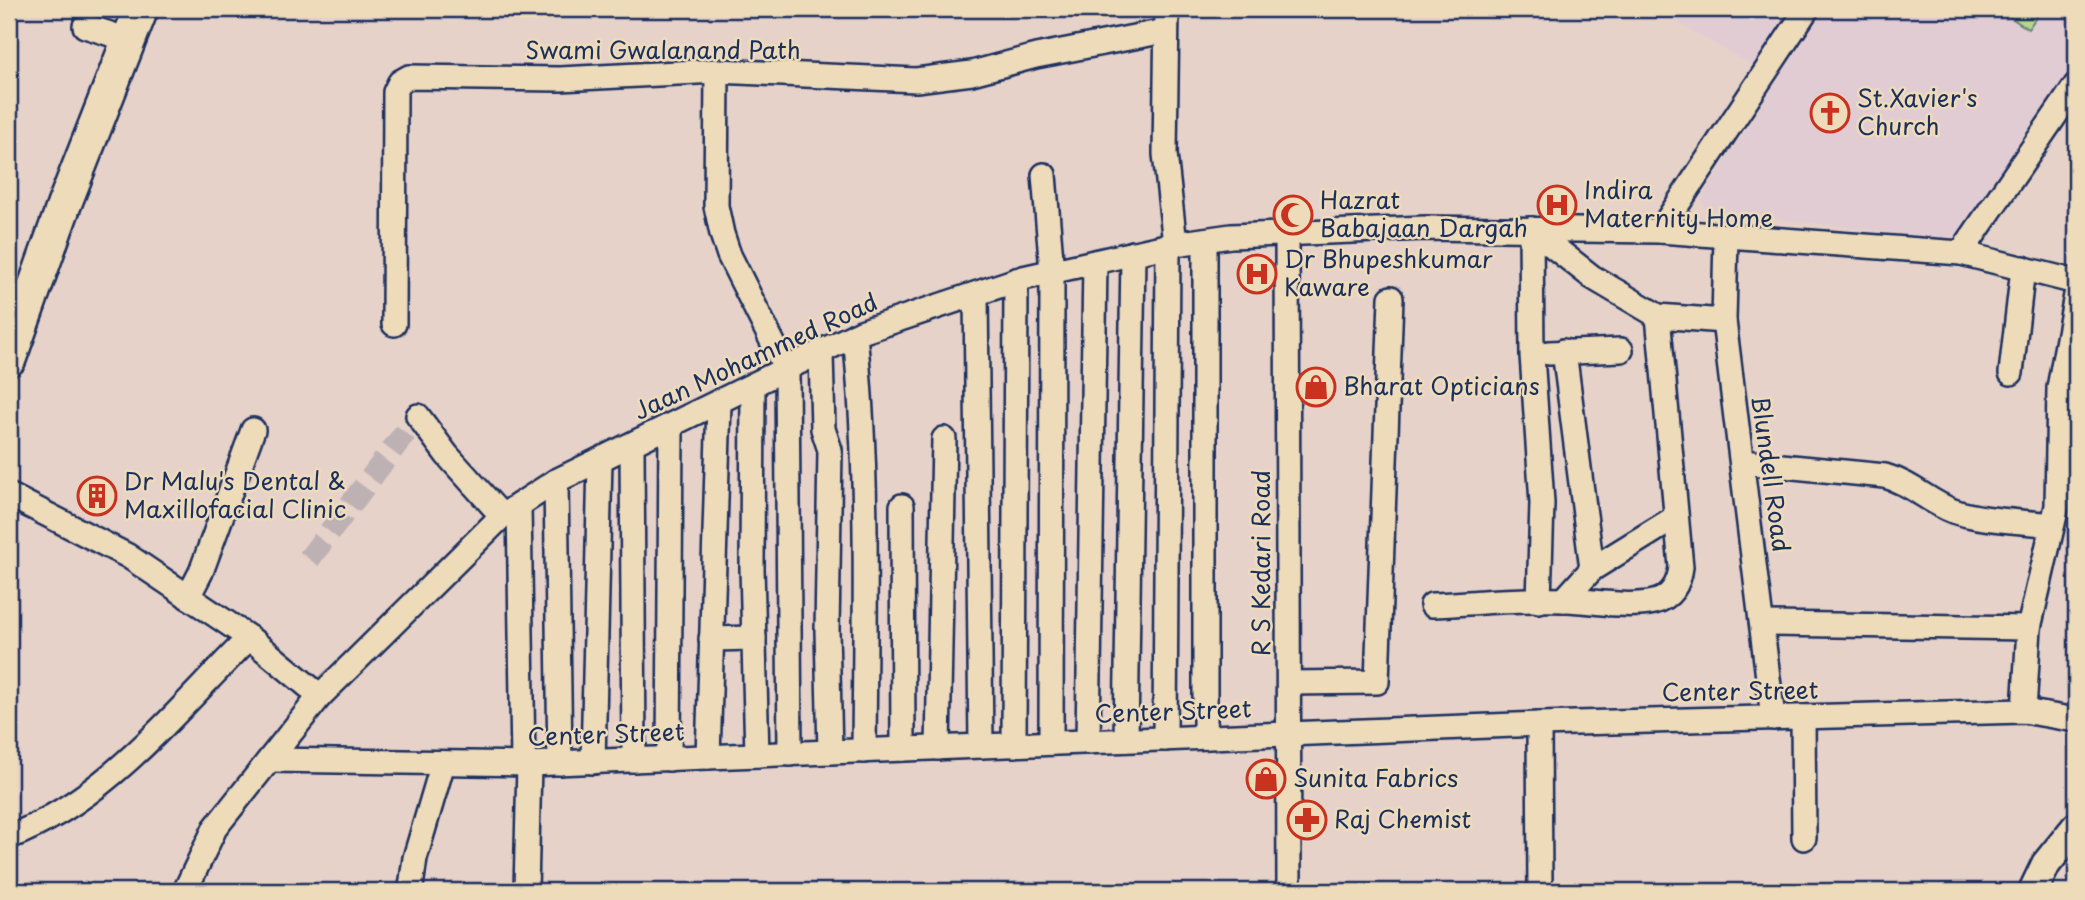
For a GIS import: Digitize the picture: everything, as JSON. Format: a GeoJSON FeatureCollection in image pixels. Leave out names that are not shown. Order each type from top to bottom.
{"type":"FeatureCollection","features":[{"type":"Feature","properties":{"kind":"main road"},"geometry":{"type":"LineString","coordinates":[[9,359],[141,9]]}},
{"type":"Feature","properties":{"kind":"street"},"geometry":{"type":"LineString","coordinates":[[1660,231],[1807,9]]}},
{"type":"Feature","properties":{"kind":"street"},"geometry":{"type":"LineString","coordinates":[[1165,739],[1171,245],[1165,154],[1166,20]]}},
{"type":"Feature","properties":{"kind":"street","name":"Swami Gwalanand Path"},"geometry":{"type":"LineString","coordinates":[[394,324],[394,92],[400,82],[409,77],[560,79],[717,71],[916,80],[972,74],[1166,20]]}},
{"type":"Feature","properties":{"kind":"street"},"geometry":{"type":"LineString","coordinates":[[85,26],[128,40]]}},
{"type":"Feature","properties":{"kind":"street"},"geometry":{"type":"LineString","coordinates":[[717,71],[716,206],[733,264],[787,371],[790,754]]}},
{"type":"Feature","properties":{"kind":"street"},"geometry":{"type":"LineString","coordinates":[[1961,253],[2076,85]]}},
{"type":"Feature","properties":{"kind":"street"},"geometry":{"type":"LineString","coordinates":[[1044,175],[1052,271],[1051,743]]}},
{"type":"Feature","properties":{"kind":"street","name":"Jaan Mohammed Road"},"geometry":{"type":"LineString","coordinates":[[185,891],[215,828],[320,696],[511,511],[556,481],[787,371],[855,335],[1016,280],[1171,245],[1231,236],[1425,228],[1660,231],[1961,253],[2076,282]]}},
{"type":"Feature","properties":{"kind":"street"},"geometry":{"type":"LineString","coordinates":[[1531,229],[1592,277],[1658,316],[1724,321]]}},
{"type":"Feature","properties":{"kind":"street"},"geometry":{"type":"LineString","coordinates":[[1531,229],[1532,355],[1542,503],[1539,601]]}},
{"type":"Feature","properties":{"kind":"street","name":"R S Kedari Road"},"geometry":{"type":"LineString","coordinates":[[1287,235],[1289,891]]}},
{"type":"Feature","properties":{"kind":"street","name":"Blundell Road"},"geometry":{"type":"LineString","coordinates":[[1726,237],[1724,321],[1773,718]]}},
{"type":"Feature","properties":{"kind":"street"},"geometry":{"type":"LineString","coordinates":[[1205,240],[1205,737]]}},
{"type":"Feature","properties":{"kind":"street"},"geometry":{"type":"LineString","coordinates":[[1126,740],[1133,253]]}},
{"type":"Feature","properties":{"kind":"street"},"geometry":{"type":"LineString","coordinates":[[1088,742],[1095,262]]}},
{"type":"Feature","properties":{"kind":"street"},"geometry":{"type":"LineString","coordinates":[[2011,373],[2023,268]]}},
{"type":"Feature","properties":{"kind":"street"},"geometry":{"type":"LineString","coordinates":[[1014,745],[1016,280]]}},
{"type":"Feature","properties":{"kind":"street"},"geometry":{"type":"LineString","coordinates":[[976,293],[981,746]]}},
{"type":"Feature","properties":{"kind":"street"},"geometry":{"type":"LineString","coordinates":[[2024,710],[2029,628],[2062,515],[2076,295]]}},
{"type":"Feature","properties":{"kind":"street"},"geometry":{"type":"LineString","coordinates":[[1289,683],[1377,682],[1391,298]]}},
{"type":"Feature","properties":{"kind":"street"},"geometry":{"type":"LineString","coordinates":[[1432,605],[1564,600],[1640,603],[1655,602],[1670,594],[1679,580],[1681,567],[1658,316]]}},
{"type":"Feature","properties":{"kind":"street"},"geometry":{"type":"LineString","coordinates":[[855,335],[862,407],[865,500],[864,751]]}},
{"type":"Feature","properties":{"kind":"street"},"geometry":{"type":"LineString","coordinates":[[1532,355],[1564,351],[1621,350]]}},
{"type":"Feature","properties":{"kind":"street"},"geometry":{"type":"LineString","coordinates":[[1564,351],[1592,569]]}},
{"type":"Feature","properties":{"kind":"street"},"geometry":{"type":"LineString","coordinates":[[821,353],[823,429],[830,450],[827,631],[830,752]]}},
{"type":"Feature","properties":{"kind":"street"},"geometry":{"type":"LineString","coordinates":[[753,387],[757,755]]}},
{"type":"Feature","properties":{"kind":"street"},"geometry":{"type":"LineString","coordinates":[[708,757],[719,403]]}},
{"type":"Feature","properties":{"kind":"street"},"geometry":{"type":"LineString","coordinates":[[421,420],[441,447],[511,511],[526,764],[526,891]]}},
{"type":"Feature","properties":{"kind":"street"},"geometry":{"type":"LineString","coordinates":[[669,759],[671,426]]}},
{"type":"Feature","properties":{"kind":"street"},"geometry":{"type":"LineString","coordinates":[[188,597],[201,572],[253,430]]}},
{"type":"Feature","properties":{"kind":"street"},"geometry":{"type":"LineString","coordinates":[[938,748],[944,439]]}},
{"type":"Feature","properties":{"kind":"street"},"geometry":{"type":"LineString","coordinates":[[632,445],[634,760]]}},
{"type":"Feature","properties":{"kind":"street"},"geometry":{"type":"LineString","coordinates":[[593,762],[600,460]]}},
{"type":"Feature","properties":{"kind":"street"},"geometry":{"type":"LineString","coordinates":[[1742,462],[1885,476],[1908,482],[1939,505],[1958,512],[2062,515]]}},
{"type":"Feature","properties":{"kind":"street"},"geometry":{"type":"LineString","coordinates":[[556,481],[560,763]]}},
{"type":"Feature","properties":{"kind":"street"},"geometry":{"type":"LineString","coordinates":[[9,495],[128,556],[255,642],[320,696]]}},
{"type":"Feature","properties":{"kind":"street"},"geometry":{"type":"LineString","coordinates":[[902,506],[903,749]]}},
{"type":"Feature","properties":{"kind":"street"},"geometry":{"type":"LineString","coordinates":[[1564,600],[1592,569],[1676,517]]}},
{"type":"Feature","properties":{"kind":"street"},"geometry":{"type":"LineString","coordinates":[[1763,624],[2029,628]]}},
{"type":"Feature","properties":{"kind":"street"},"geometry":{"type":"LineString","coordinates":[[711,639],[754,638]]}},
{"type":"Feature","properties":{"kind":"street"},"geometry":{"type":"LineString","coordinates":[[9,837],[43,824],[111,776],[255,642]]}},
{"type":"Feature","properties":{"kind":"street","name":"Center Street"},"geometry":{"type":"LineString","coordinates":[[270,760],[526,764],[1539,724],[2024,710],[2076,720]]}},
{"type":"Feature","properties":{"kind":"street"},"geometry":{"type":"LineString","coordinates":[[1803,717],[1804,838]]}},
{"type":"Feature","properties":{"kind":"street"},"geometry":{"type":"LineString","coordinates":[[1539,724],[1540,891]]}},
{"type":"Feature","properties":{"kind":"street"},"geometry":{"type":"LineString","coordinates":[[411,887],[415,859],[443,763]]}},
{"type":"Feature","properties":{"kind":"street"},"geometry":{"type":"LineString","coordinates":[[2033,891],[2046,864],[2076,827]]}},
{"type":"Feature","properties":{"kind":"shaded area"},"geometry":{"type":"Polygon","coordinates":[[[1653,9],[1795,9],[1756,67],[1653,9]]]}},
{"type":"Feature","properties":{"kind":"shaded area"},"geometry":{"type":"Polygon","coordinates":[[[1823,9],[2076,9],[2076,69],[1956,241],[1707,210],[1701,199],[1823,9]]]}},
{"type":"Feature","properties":{"kind":"green space"},"geometry":{"type":"Polygon","coordinates":[[[1998,9],[2042,9],[2028,29],[1998,9]]]}},
{"type":"Feature","properties":{"kind":"tunnel"},"geometry":{"type":"LineString","coordinates":[[309,559],[418,416]]}},
{"type":"Feature","properties":{"kind":"place","name":"St.Xavier's Church"},"geometry":{"type":"Point","coordinates":[1830,113]}},
{"type":"Feature","properties":{"kind":"place","name":"Indira Maternity Home"},"geometry":{"type":"Point","coordinates":[1557,205]}},
{"type":"Feature","properties":{"kind":"place","name":"Hazrat Babajaan Dargah"},"geometry":{"type":"Point","coordinates":[1293,215]}},
{"type":"Feature","properties":{"kind":"place","name":"Dr Bhupeshkumar Kaware"},"geometry":{"type":"Point","coordinates":[1257,274]}},
{"type":"Feature","properties":{"kind":"place","name":"Bharat Opticians"},"geometry":{"type":"Point","coordinates":[1316,387]}},
{"type":"Feature","properties":{"kind":"place","name":"Dr Malu's Dental & Maxillofacial Clinic"},"geometry":{"type":"Point","coordinates":[97,496]}},
{"type":"Feature","properties":{"kind":"place","name":"Sunita Fabrics"},"geometry":{"type":"Point","coordinates":[1266,779]}},
{"type":"Feature","properties":{"kind":"place","name":"Raj Chemist"},"geometry":{"type":"Point","coordinates":[1307,820]}}]}
